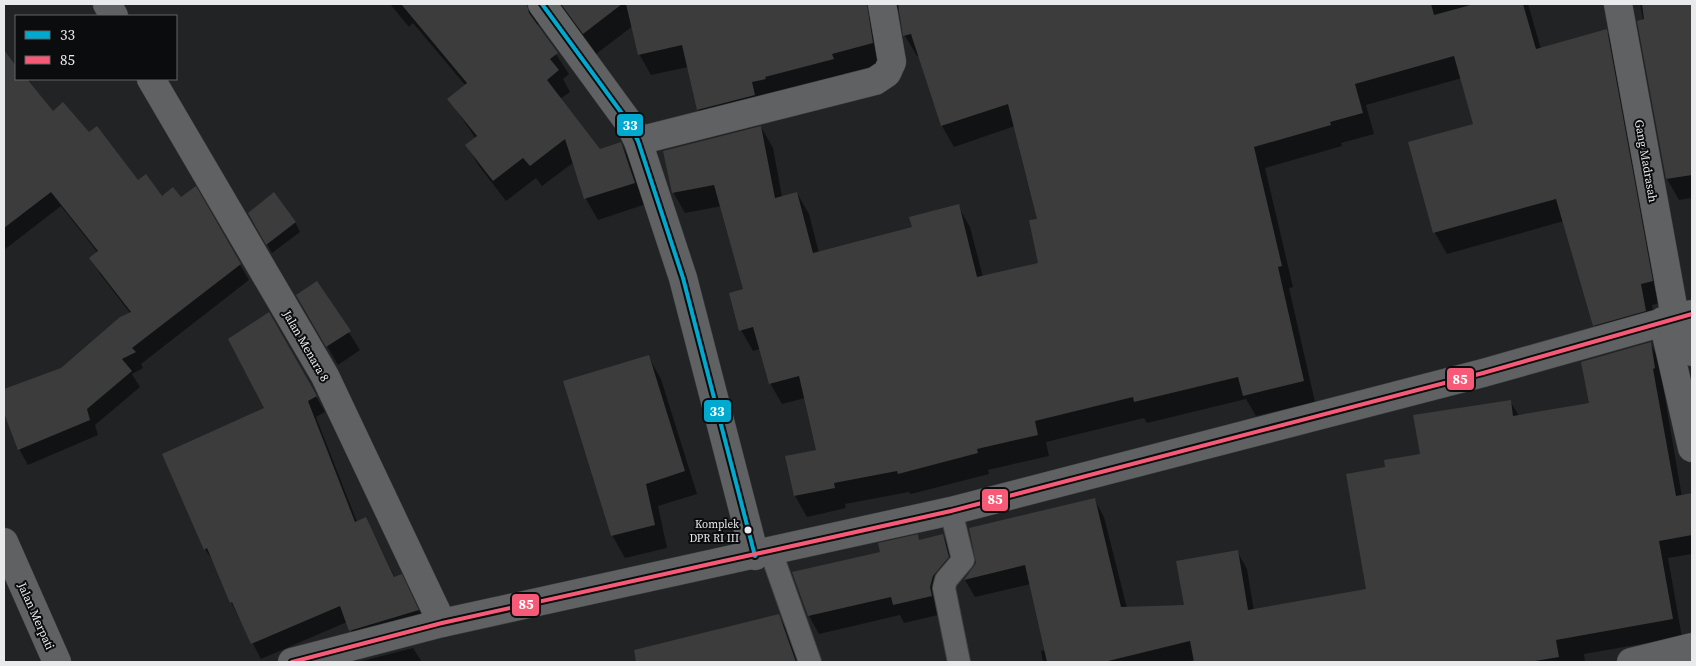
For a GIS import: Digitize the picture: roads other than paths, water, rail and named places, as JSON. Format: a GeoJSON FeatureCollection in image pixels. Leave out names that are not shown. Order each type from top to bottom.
{"type":"FeatureCollection","features":[{"type":"Feature","properties":{"kind":"street"},"geometry":{"type":"LineString","coordinates":[[107,4],[113,15]]}},
{"type":"Feature","properties":{"kind":"street"},"geometry":{"type":"LineString","coordinates":[[542,4],[629,123],[638,141],[683,278],[763,554]]}},
{"type":"Feature","properties":{"kind":"street"},"geometry":{"type":"LineString","coordinates":[[638,141],[875,81],[887,73],[892,62],[882,4]]}},
{"type":"Feature","properties":{"kind":"street","name":"Gang Madrasah"},"geometry":{"type":"LineString","coordinates":[[1618,4],[1679,317]]}},
{"type":"Feature","properties":{"kind":"street","name":"Jalan Menara 8"},"geometry":{"type":"LineString","coordinates":[[152,80],[325,376],[442,623]]}},
{"type":"Feature","properties":{"kind":"street"},"geometry":{"type":"LineString","coordinates":[[1679,317],[1692,352]]}},
{"type":"Feature","properties":{"kind":"street"},"geometry":{"type":"LineString","coordinates":[[1679,317],[1692,448]]}},
{"type":"Feature","properties":{"kind":"street"},"geometry":{"type":"LineString","coordinates":[[293,662],[442,623],[763,554],[951,511],[1483,373],[1679,317]]}},
{"type":"Feature","properties":{"kind":"street","name":"Jalan Merpati"},"geometry":{"type":"LineString","coordinates":[[4,542],[57,662]]}},
{"type":"Feature","properties":{"kind":"street"},"geometry":{"type":"LineString","coordinates":[[1631,662],[1692,647]]}},
{"type":"Feature","properties":{"kind":"lane"},"geometry":{"type":"LineString","coordinates":[[951,511],[963,560],[946,580],[944,588],[959,662]]}},
{"type":"Feature","properties":{"kind":"lane"},"geometry":{"type":"LineString","coordinates":[[763,554],[810,662]]}},
{"type":"Feature","properties":{"kind":"place","name":"Komplek DPR RI III"},"geometry":{"type":"Point","coordinates":[748,530]}}]}
